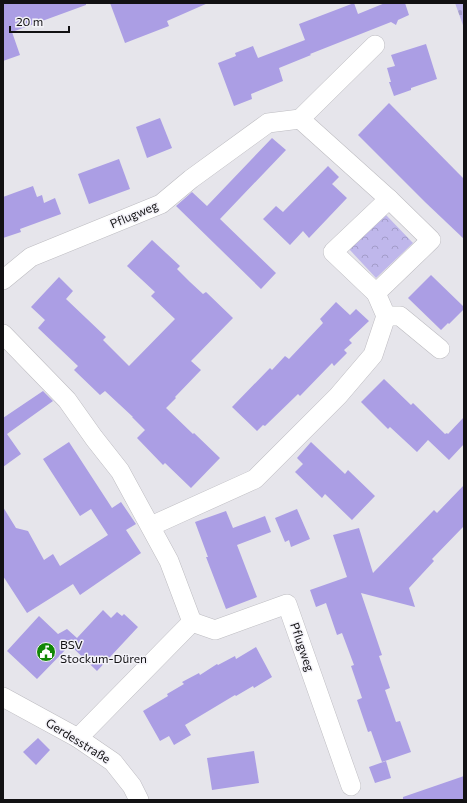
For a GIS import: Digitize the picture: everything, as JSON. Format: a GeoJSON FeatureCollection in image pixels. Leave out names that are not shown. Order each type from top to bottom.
{"type":"FeatureCollection","features":[{"type":"Feature","properties":{"kind":"street"},"geometry":{"type":"LineString","coordinates":[[375,45],[300,119],[389,199],[431,240],[376,293]]}},
{"type":"Feature","properties":{"kind":"street","name":"Pflugweg"},"geometry":{"type":"LineString","coordinates":[[3,280],[31,257],[161,204],[191,179],[268,123],[300,119]]}},
{"type":"Feature","properties":{"kind":"street"},"geometry":{"type":"LineString","coordinates":[[150,526],[256,479],[338,396],[374,355],[386,316],[376,293],[333,252],[389,199]]}},
{"type":"Feature","properties":{"kind":"street"},"geometry":{"type":"LineString","coordinates":[[386,316],[400,316],[440,349]]}},
{"type":"Feature","properties":{"kind":"street"},"geometry":{"type":"LineString","coordinates":[[3,334],[67,400],[120,471],[169,561],[192,622],[78,738]]}},
{"type":"Feature","properties":{"kind":"street","name":"Pflugweg"},"geometry":{"type":"LineString","coordinates":[[192,622],[215,630],[287,604],[350,786]]}},
{"type":"Feature","properties":{"kind":"street","name":"Gerdesstraße"},"geometry":{"type":"LineString","coordinates":[[3,697],[78,738],[113,762],[132,786],[139,800]]}},
{"type":"Feature","properties":{"kind":"green space"},"geometry":{"type":"Polygon","coordinates":[[[455,3],[464,3],[464,28],[455,3]]]}},
{"type":"Feature","properties":{"kind":"green space"},"geometry":{"type":"Polygon","coordinates":[[[386,215],[413,243],[376,278],[349,249],[386,215]]]}},
{"type":"Feature","properties":{"kind":"building"},"geometry":{"type":"Polygon","coordinates":[[[3,3],[86,3],[86,5],[12,32],[20,55],[3,61],[3,3]]]}},
{"type":"Feature","properties":{"kind":"building"},"geometry":{"type":"Polygon","coordinates":[[[110,3],[208,3],[167,21],[169,26],[125,43],[110,3]]]}},
{"type":"Feature","properties":{"kind":"building"},"geometry":{"type":"Polygon","coordinates":[[[354,3],[358,14],[385,3],[405,3],[409,15],[398,20],[396,25],[391,22],[279,68],[283,81],[251,94],[252,99],[234,106],[218,63],[236,56],[235,53],[253,46],[258,58],[305,40],[299,24],[354,3]]]}},
{"type":"Feature","properties":{"kind":"building"},"geometry":{"type":"Polygon","coordinates":[[[426,44],[437,79],[394,96],[389,82],[391,82],[387,68],[395,66],[391,55],[426,44]]]}},
{"type":"Feature","properties":{"kind":"building"},"geometry":{"type":"Polygon","coordinates":[[[389,103],[464,179],[464,239],[358,135],[389,103]]]}},
{"type":"Feature","properties":{"kind":"building"},"geometry":{"type":"Polygon","coordinates":[[[160,118],[172,148],[147,158],[136,127],[160,118]]]}},
{"type":"Feature","properties":{"kind":"building"},"geometry":{"type":"Polygon","coordinates":[[[272,138],[286,150],[220,219],[276,273],[261,289],[176,206],[192,192],[207,206],[272,138]]]}},
{"type":"Feature","properties":{"kind":"building"},"geometry":{"type":"Polygon","coordinates":[[[119,159],[130,189],[89,204],[78,174],[119,159]]]}},
{"type":"Feature","properties":{"kind":"building"},"geometry":{"type":"Polygon","coordinates":[[[328,166],[339,177],[332,184],[347,198],[309,238],[303,231],[290,245],[263,219],[276,206],[283,212],[328,166]]]}},
{"type":"Feature","properties":{"kind":"building"},"geometry":{"type":"Polygon","coordinates":[[[33,186],[37,197],[42,195],[44,203],[55,198],[61,214],[20,229],[21,232],[3,238],[3,197],[33,186]]]}},
{"type":"Feature","properties":{"kind":"building"},"geometry":{"type":"Polygon","coordinates":[[[152,240],[180,266],[177,269],[190,282],[203,294],[206,292],[233,318],[191,361],[201,370],[166,408],[220,458],[191,488],[165,463],[163,465],[137,438],[145,430],[133,417],[105,391],[100,395],[74,370],[78,366],[38,328],[45,320],[31,307],[59,277],[73,291],[66,299],[106,337],[103,340],[129,366],[175,319],[151,296],[155,292],[127,266],[152,240]]]}},
{"type":"Feature","properties":{"kind":"building"},"geometry":{"type":"Polygon","coordinates":[[[431,275],[464,307],[464,309],[449,324],[448,323],[441,330],[408,298],[431,275]]]}},
{"type":"Feature","properties":{"kind":"building"},"geometry":{"type":"Polygon","coordinates":[[[336,302],[350,315],[356,309],[369,321],[349,340],[352,343],[344,350],[347,353],[334,366],[332,363],[300,396],[298,394],[265,426],[263,425],[257,431],[232,407],[270,368],[272,370],[285,356],[289,359],[323,323],[320,319],[336,302]]]}},
{"type":"Feature","properties":{"kind":"building"},"geometry":{"type":"Polygon","coordinates":[[[384,379],[411,405],[413,403],[445,434],[448,434],[464,417],[464,444],[449,460],[428,440],[417,452],[390,427],[388,429],[361,402],[384,379]]]}},
{"type":"Feature","properties":{"kind":"building"},"geometry":{"type":"Polygon","coordinates":[[[43,391],[53,401],[7,434],[21,454],[3,467],[3,418],[43,391]]]}},
{"type":"Feature","properties":{"kind":"building"},"geometry":{"type":"Polygon","coordinates":[[[69,442],[112,508],[121,502],[136,524],[126,530],[141,553],[80,595],[73,584],[27,613],[3,576],[3,507],[16,528],[28,531],[44,560],[53,554],[60,566],[108,535],[91,509],[80,516],[43,459],[69,442]]]}},
{"type":"Feature","properties":{"kind":"building"},"geometry":{"type":"Polygon","coordinates":[[[311,442],[345,474],[348,470],[375,496],[352,520],[325,494],[322,498],[295,472],[303,464],[297,458],[311,442]]]}},
{"type":"Feature","properties":{"kind":"building"},"geometry":{"type":"Polygon","coordinates":[[[464,485],[464,526],[432,559],[434,561],[409,588],[415,607],[361,593],[382,655],[379,656],[390,688],[385,690],[396,722],[400,721],[411,752],[382,762],[371,731],[368,732],[357,700],[362,698],[351,666],[354,665],[342,633],[337,635],[326,603],[316,607],[310,590],[347,577],[333,535],[359,528],[373,573],[434,510],[437,513],[464,485]]]}},
{"type":"Feature","properties":{"kind":"building"},"geometry":{"type":"Polygon","coordinates":[[[297,509],[310,539],[291,547],[289,540],[285,542],[275,518],[297,509]]]}},
{"type":"Feature","properties":{"kind":"building"},"geometry":{"type":"Polygon","coordinates":[[[226,511],[233,528],[265,516],[271,532],[237,545],[257,597],[226,609],[206,557],[208,557],[195,522],[226,511]]]}},
{"type":"Feature","properties":{"kind":"building"},"geometry":{"type":"Polygon","coordinates":[[[103,610],[111,618],[117,612],[122,616],[124,614],[138,627],[97,671],[70,645],[37,679],[7,651],[39,616],[58,634],[67,629],[77,638],[103,610]]]}},
{"type":"Feature","properties":{"kind":"building"},"geometry":{"type":"Polygon","coordinates":[[[256,647],[272,677],[254,688],[253,686],[236,696],[235,695],[185,725],[191,735],[174,745],[169,736],[160,741],[143,711],[168,696],[167,694],[184,684],[182,682],[199,673],[200,675],[217,664],[218,665],[235,656],[236,659],[256,647]]]}},
{"type":"Feature","properties":{"kind":"building"},"geometry":{"type":"Polygon","coordinates":[[[38,738],[50,750],[36,765],[23,752],[38,738]]]}},
{"type":"Feature","properties":{"kind":"building"},"geometry":{"type":"Polygon","coordinates":[[[254,751],[259,783],[212,790],[207,758],[254,751]]]}},
{"type":"Feature","properties":{"kind":"building"},"geometry":{"type":"Polygon","coordinates":[[[386,761],[391,778],[375,783],[369,767],[386,761]]]}},
{"type":"Feature","properties":{"kind":"building"},"geometry":{"type":"Polygon","coordinates":[[[464,776],[464,800],[403,800],[403,797],[464,776]]]}},
{"type":"Feature","properties":{"kind":"place","name":"BSV Stockum-Düren"},"geometry":{"type":"Point","coordinates":[46,652]}}]}
